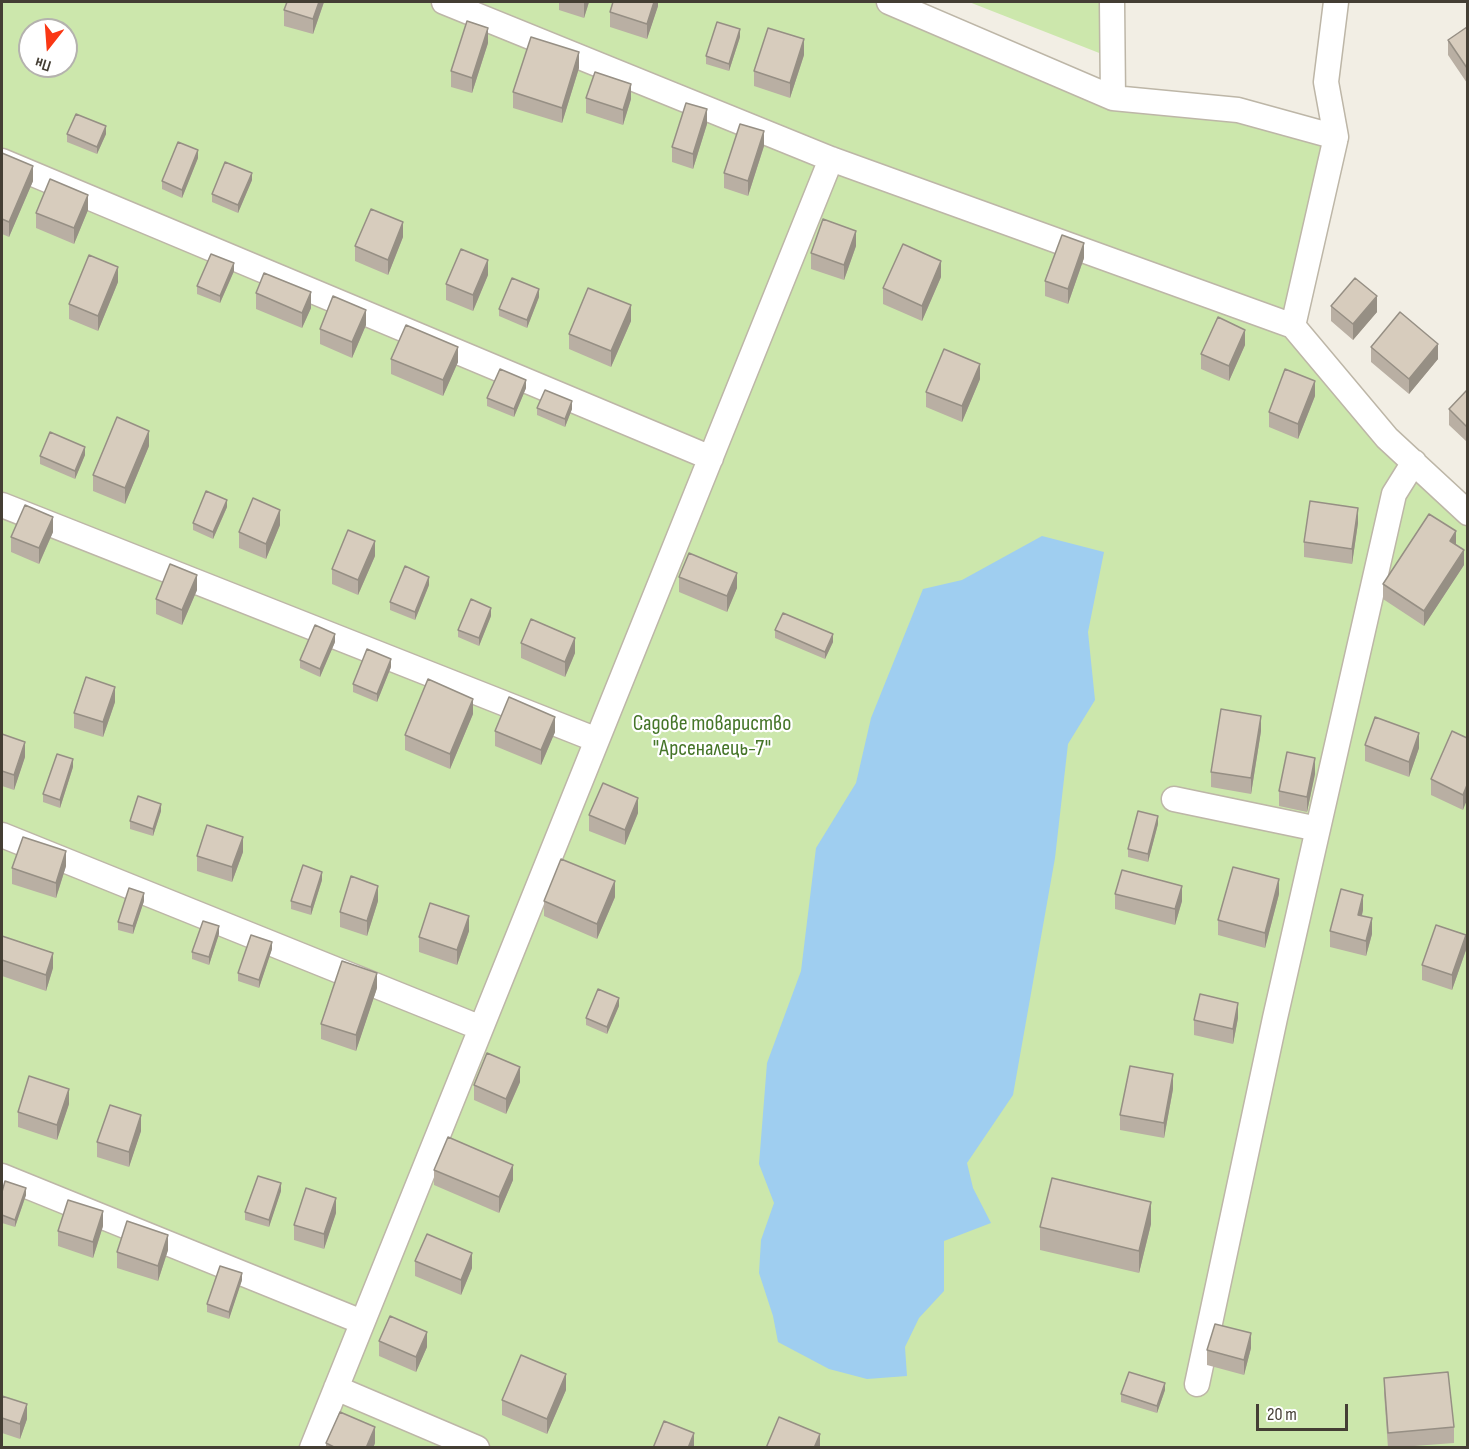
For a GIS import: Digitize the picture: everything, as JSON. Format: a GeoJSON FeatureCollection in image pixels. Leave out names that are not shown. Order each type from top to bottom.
{"type":"FeatureCollection","features":[{"type":"Feature","properties":{"kind":"street"},"geometry":{"type":"LineString","coordinates":[[444,2],[831,159],[1293,326],[1387,438],[1467,513]]}},
{"type":"Feature","properties":{"kind":"street"},"geometry":{"type":"LineString","coordinates":[[889,2],[1113,98],[1238,110],[1336,137]]}},
{"type":"Feature","properties":{"kind":"street"},"geometry":{"type":"LineString","coordinates":[[1112,2],[1113,98]]}},
{"type":"Feature","properties":{"kind":"street"},"geometry":{"type":"LineString","coordinates":[[1293,326],[1336,137],[1326,82],[1336,2]]}},
{"type":"Feature","properties":{"kind":"street"},"geometry":{"type":"LineString","coordinates":[[312,1448],[831,159]]}},
{"type":"Feature","properties":{"kind":"street"},"geometry":{"type":"LineString","coordinates":[[2,161],[711,458]]}},
{"type":"Feature","properties":{"kind":"street"},"geometry":{"type":"LineString","coordinates":[[1197,1384],[1273,1029],[1394,494],[1414,462]]}},
{"type":"Feature","properties":{"kind":"street"},"geometry":{"type":"LineString","coordinates":[[2,505],[597,741]]}},
{"type":"Feature","properties":{"kind":"street"},"geometry":{"type":"LineString","coordinates":[[1174,799],[1318,829]]}},
{"type":"Feature","properties":{"kind":"street"},"geometry":{"type":"LineString","coordinates":[[2,835],[481,1028]]}},
{"type":"Feature","properties":{"kind":"street"},"geometry":{"type":"LineString","coordinates":[[2,1176],[362,1322]]}},
{"type":"Feature","properties":{"kind":"street"},"geometry":{"type":"LineString","coordinates":[[336,1388],[477,1448]]}},
{"type":"Feature","properties":{"kind":"green space","name":"Садове товариство \"Арсеналець-7\""},"geometry":{"type":"Polygon","coordinates":[[[2,2],[883,2],[1113,98],[1336,137],[1293,326],[1467,501],[1467,1447],[2,1448],[2,2]]]}},
{"type":"Feature","properties":{"kind":"green space"},"geometry":{"type":"Polygon","coordinates":[[[969,2],[1113,2],[1112,58],[969,2]]]}},
{"type":"Feature","properties":{"kind":"water"},"geometry":{"type":"Polygon","coordinates":[[[1042,536],[1104,552],[1088,632],[1095,700],[1068,744],[1055,858],[1013,1095],[967,1163],[973,1188],[991,1223],[944,1241],[944,1291],[919,1318],[905,1347],[907,1376],[867,1379],[829,1369],[778,1342],[773,1316],[759,1273],[761,1240],[774,1203],[759,1164],[767,1063],[801,971],[816,848],[856,783],[871,718],[923,589],[962,580],[1042,536]]]}},
{"type":"Feature","properties":{"kind":"building"},"geometry":{"type":"Polygon","coordinates":[[[287,2],[319,2],[313,19],[284,10],[287,2]]]}},
{"type":"Feature","properties":{"kind":"building"},"geometry":{"type":"Polygon","coordinates":[[[613,2],[654,2],[647,24],[610,12],[613,2]]]}},
{"type":"Feature","properties":{"kind":"building"},"geometry":{"type":"Polygon","coordinates":[[[467,21],[488,28],[472,78],[451,71],[467,21]]]}},
{"type":"Feature","properties":{"kind":"building"},"geometry":{"type":"Polygon","coordinates":[[[717,22],[740,29],[729,64],[706,56],[717,22]]]}},
{"type":"Feature","properties":{"kind":"building"},"geometry":{"type":"Polygon","coordinates":[[[1467,27],[1467,68],[1448,40],[1467,27]]]}},
{"type":"Feature","properties":{"kind":"building"},"geometry":{"type":"Polygon","coordinates":[[[768,28],[804,39],[790,83],[754,71],[768,28]]]}},
{"type":"Feature","properties":{"kind":"building"},"geometry":{"type":"Polygon","coordinates":[[[531,37],[579,52],[562,108],[513,92],[531,37]]]}},
{"type":"Feature","properties":{"kind":"building"},"geometry":{"type":"Polygon","coordinates":[[[595,72],[631,84],[623,110],[586,98],[595,72]]]}},
{"type":"Feature","properties":{"kind":"building"},"geometry":{"type":"Polygon","coordinates":[[[686,103],[707,109],[693,154],[672,147],[686,103]]]}},
{"type":"Feature","properties":{"kind":"building"},"geometry":{"type":"Polygon","coordinates":[[[76,114],[106,126],[97,147],[67,134],[76,114]]]}},
{"type":"Feature","properties":{"kind":"building"},"geometry":{"type":"Polygon","coordinates":[[[740,124],[764,131],[748,181],[724,173],[740,124]]]}},
{"type":"Feature","properties":{"kind":"building"},"geometry":{"type":"Polygon","coordinates":[[[178,142],[198,150],[182,190],[162,181],[178,142]]]}},
{"type":"Feature","properties":{"kind":"building"},"geometry":{"type":"Polygon","coordinates":[[[2,153],[33,166],[9,222],[2,219],[2,153]]]}},
{"type":"Feature","properties":{"kind":"building"},"geometry":{"type":"Polygon","coordinates":[[[225,162],[252,173],[238,205],[212,194],[225,162]]]}},
{"type":"Feature","properties":{"kind":"building"},"geometry":{"type":"Polygon","coordinates":[[[50,179],[88,195],[74,228],[36,213],[50,179]]]}},
{"type":"Feature","properties":{"kind":"building"},"geometry":{"type":"Polygon","coordinates":[[[371,209],[403,222],[388,260],[355,246],[371,209]]]}},
{"type":"Feature","properties":{"kind":"building"},"geometry":{"type":"Polygon","coordinates":[[[823,219],[856,231],[844,265],[811,253],[823,219]]]}},
{"type":"Feature","properties":{"kind":"building"},"geometry":{"type":"Polygon","coordinates":[[[1062,235],[1084,243],[1068,289],[1045,281],[1062,235]]]}},
{"type":"Feature","properties":{"kind":"building"},"geometry":{"type":"Polygon","coordinates":[[[903,244],[941,261],[922,306],[883,288],[903,244]]]}},
{"type":"Feature","properties":{"kind":"building"},"geometry":{"type":"Polygon","coordinates":[[[461,249],[488,260],[473,295],[446,284],[461,249]]]}},
{"type":"Feature","properties":{"kind":"building"},"geometry":{"type":"Polygon","coordinates":[[[211,254],[234,263],[220,296],[197,286],[211,254]]]}},
{"type":"Feature","properties":{"kind":"building"},"geometry":{"type":"Polygon","coordinates":[[[89,255],[118,267],[98,316],[69,304],[89,255]]]}},
{"type":"Feature","properties":{"kind":"building"},"geometry":{"type":"Polygon","coordinates":[[[264,273],[311,292],[302,313],[256,293],[264,273]]]}},
{"type":"Feature","properties":{"kind":"building"},"geometry":{"type":"Polygon","coordinates":[[[512,278],[539,289],[527,320],[499,309],[512,278]]]}},
{"type":"Feature","properties":{"kind":"building"},"geometry":{"type":"Polygon","coordinates":[[[1355,278],[1377,296],[1353,324],[1331,306],[1355,278]]]}},
{"type":"Feature","properties":{"kind":"building"},"geometry":{"type":"Polygon","coordinates":[[[588,288],[631,305],[611,351],[569,334],[588,288]]]}},
{"type":"Feature","properties":{"kind":"building"},"geometry":{"type":"Polygon","coordinates":[[[333,296],[366,310],[352,342],[320,329],[333,296]]]}},
{"type":"Feature","properties":{"kind":"building"},"geometry":{"type":"Polygon","coordinates":[[[1400,312],[1438,344],[1409,379],[1371,347],[1400,312]]]}},
{"type":"Feature","properties":{"kind":"building"},"geometry":{"type":"Polygon","coordinates":[[[1218,317],[1245,330],[1229,366],[1201,354],[1218,317]]]}},
{"type":"Feature","properties":{"kind":"building"},"geometry":{"type":"Polygon","coordinates":[[[406,325],[458,347],[443,380],[391,359],[406,325]]]}},
{"type":"Feature","properties":{"kind":"building"},"geometry":{"type":"Polygon","coordinates":[[[944,349],[980,364],[962,406],[926,392],[944,349]]]}},
{"type":"Feature","properties":{"kind":"building"},"geometry":{"type":"Polygon","coordinates":[[[500,369],[526,380],[514,409],[487,398],[500,369]]]}},
{"type":"Feature","properties":{"kind":"building"},"geometry":{"type":"Polygon","coordinates":[[[1285,369],[1315,381],[1298,424],[1269,412],[1285,369]]]}},
{"type":"Feature","properties":{"kind":"building"},"geometry":{"type":"Polygon","coordinates":[[[545,390],[572,401],[565,419],[537,408],[545,390]]]}},
{"type":"Feature","properties":{"kind":"building"},"geometry":{"type":"Polygon","coordinates":[[[1467,390],[1467,427],[1449,409],[1467,390]]]}},
{"type":"Feature","properties":{"kind":"building"},"geometry":{"type":"Polygon","coordinates":[[[117,417],[149,431],[125,488],[93,475],[117,417]]]}},
{"type":"Feature","properties":{"kind":"building"},"geometry":{"type":"Polygon","coordinates":[[[50,432],[85,447],[75,471],[40,456],[50,432]]]}},
{"type":"Feature","properties":{"kind":"building"},"geometry":{"type":"Polygon","coordinates":[[[206,491],[227,500],[213,532],[193,523],[206,491]]]}},
{"type":"Feature","properties":{"kind":"building"},"geometry":{"type":"Polygon","coordinates":[[[253,498],[280,510],[266,544],[239,532],[253,498]]]}},
{"type":"Feature","properties":{"kind":"building"},"geometry":{"type":"Polygon","coordinates":[[[1310,501],[1358,508],[1352,549],[1304,542],[1310,501]]]}},
{"type":"Feature","properties":{"kind":"building"},"geometry":{"type":"Polygon","coordinates":[[[25,505],[53,517],[39,548],[11,537],[25,505]]]}},
{"type":"Feature","properties":{"kind":"building"},"geometry":{"type":"Polygon","coordinates":[[[1429,514],[1456,531],[1450,541],[1464,550],[1424,611],[1383,584],[1429,514]]]}},
{"type":"Feature","properties":{"kind":"building"},"geometry":{"type":"Polygon","coordinates":[[[348,530],[375,541],[358,580],[332,569],[348,530]]]}},
{"type":"Feature","properties":{"kind":"building"},"geometry":{"type":"Polygon","coordinates":[[[689,553],[737,573],[727,596],[679,577],[689,553]]]}},
{"type":"Feature","properties":{"kind":"building"},"geometry":{"type":"Polygon","coordinates":[[[170,564],[197,575],[182,610],[156,599],[170,564]]]}},
{"type":"Feature","properties":{"kind":"building"},"geometry":{"type":"Polygon","coordinates":[[[405,566],[429,577],[415,612],[390,602],[405,566]]]}},
{"type":"Feature","properties":{"kind":"building"},"geometry":{"type":"Polygon","coordinates":[[[471,599],[491,608],[479,638],[458,630],[471,599]]]}},
{"type":"Feature","properties":{"kind":"building"},"geometry":{"type":"Polygon","coordinates":[[[783,613],[833,634],[825,652],[775,630],[783,613]]]}},
{"type":"Feature","properties":{"kind":"building"},"geometry":{"type":"Polygon","coordinates":[[[531,619],[575,638],[565,662],[521,643],[531,619]]]}},
{"type":"Feature","properties":{"kind":"building"},"geometry":{"type":"Polygon","coordinates":[[[315,625],[335,634],[320,669],[300,660],[315,625]]]}},
{"type":"Feature","properties":{"kind":"building"},"geometry":{"type":"Polygon","coordinates":[[[367,649],[391,659],[377,694],[353,684],[367,649]]]}},
{"type":"Feature","properties":{"kind":"building"},"geometry":{"type":"Polygon","coordinates":[[[86,677],[115,687],[103,722],[74,713],[86,677]]]}},
{"type":"Feature","properties":{"kind":"building"},"geometry":{"type":"Polygon","coordinates":[[[428,679],[473,699],[450,754],[405,735],[428,679]]]}},
{"type":"Feature","properties":{"kind":"building"},"geometry":{"type":"Polygon","coordinates":[[[509,697],[555,717],[541,750],[495,731],[509,697]]]}},
{"type":"Feature","properties":{"kind":"building"},"geometry":{"type":"Polygon","coordinates":[[[1221,709],[1261,716],[1251,778],[1211,772],[1221,709]]]}},
{"type":"Feature","properties":{"kind":"building"},"geometry":{"type":"Polygon","coordinates":[[[1375,717],[1419,733],[1409,762],[1365,745],[1375,717]]]}},
{"type":"Feature","properties":{"kind":"building"},"geometry":{"type":"Polygon","coordinates":[[[1452,731],[1467,738],[1467,785],[1463,795],[1431,779],[1452,731]]]}},
{"type":"Feature","properties":{"kind":"building"},"geometry":{"type":"Polygon","coordinates":[[[2,734],[25,742],[14,775],[2,771],[2,734]]]}},
{"type":"Feature","properties":{"kind":"building"},"geometry":{"type":"Polygon","coordinates":[[[1287,752],[1315,758],[1307,797],[1279,791],[1287,752]]]}},
{"type":"Feature","properties":{"kind":"building"},"geometry":{"type":"Polygon","coordinates":[[[57,754],[73,759],[60,800],[43,794],[57,754]]]}},
{"type":"Feature","properties":{"kind":"building"},"geometry":{"type":"Polygon","coordinates":[[[603,783],[638,798],[625,830],[589,815],[603,783]]]}},
{"type":"Feature","properties":{"kind":"building"},"geometry":{"type":"Polygon","coordinates":[[[138,796],[161,804],[153,829],[130,821],[138,796]]]}},
{"type":"Feature","properties":{"kind":"building"},"geometry":{"type":"Polygon","coordinates":[[[1138,811],[1158,816],[1148,854],[1128,849],[1138,811]]]}},
{"type":"Feature","properties":{"kind":"building"},"geometry":{"type":"Polygon","coordinates":[[[207,825],[243,837],[232,867],[197,856],[207,825]]]}},
{"type":"Feature","properties":{"kind":"building"},"geometry":{"type":"Polygon","coordinates":[[[23,837],[66,851],[56,883],[12,868],[23,837]]]}},
{"type":"Feature","properties":{"kind":"building"},"geometry":{"type":"Polygon","coordinates":[[[561,859],[615,881],[597,924],[544,901],[561,859]]]}},
{"type":"Feature","properties":{"kind":"building"},"geometry":{"type":"Polygon","coordinates":[[[303,865],[322,872],[311,907],[291,901],[303,865]]]}},
{"type":"Feature","properties":{"kind":"building"},"geometry":{"type":"Polygon","coordinates":[[[1233,867],[1279,879],[1265,933],[1218,920],[1233,867]]]}},
{"type":"Feature","properties":{"kind":"building"},"geometry":{"type":"Polygon","coordinates":[[[1122,870],[1182,886],[1175,909],[1115,894],[1122,870]]]}},
{"type":"Feature","properties":{"kind":"building"},"geometry":{"type":"Polygon","coordinates":[[[351,876],[378,886],[367,921],[340,912],[351,876]]]}},
{"type":"Feature","properties":{"kind":"building"},"geometry":{"type":"Polygon","coordinates":[[[129,888],[144,893],[133,926],[118,922],[129,888]]]}},
{"type":"Feature","properties":{"kind":"building"},"geometry":{"type":"Polygon","coordinates":[[[1341,889],[1363,895],[1358,915],[1372,918],[1366,941],[1330,931],[1341,889]]]}},
{"type":"Feature","properties":{"kind":"building"},"geometry":{"type":"Polygon","coordinates":[[[430,903],[469,916],[457,950],[419,937],[430,903]]]}},
{"type":"Feature","properties":{"kind":"building"},"geometry":{"type":"Polygon","coordinates":[[[203,921],[219,926],[209,957],[192,952],[203,921]]]}},
{"type":"Feature","properties":{"kind":"building"},"geometry":{"type":"Polygon","coordinates":[[[1436,925],[1466,935],[1452,975],[1422,965],[1436,925]]]}},
{"type":"Feature","properties":{"kind":"building"},"geometry":{"type":"Polygon","coordinates":[[[251,935],[272,942],[259,980],[238,973],[251,935]]]}},
{"type":"Feature","properties":{"kind":"building"},"geometry":{"type":"Polygon","coordinates":[[[2,936],[53,953],[46,975],[2,960],[2,936]]]}},
{"type":"Feature","properties":{"kind":"building"},"geometry":{"type":"Polygon","coordinates":[[[342,961],[377,973],[356,1035],[321,1024],[342,961]]]}},
{"type":"Feature","properties":{"kind":"building"},"geometry":{"type":"Polygon","coordinates":[[[598,989],[619,998],[607,1027],[586,1018],[598,989]]]}},
{"type":"Feature","properties":{"kind":"building"},"geometry":{"type":"Polygon","coordinates":[[[1200,994],[1238,1003],[1233,1029],[1194,1020],[1200,994]]]}},
{"type":"Feature","properties":{"kind":"building"},"geometry":{"type":"Polygon","coordinates":[[[487,1053],[520,1067],[506,1099],[474,1085],[487,1053]]]}},
{"type":"Feature","properties":{"kind":"building"},"geometry":{"type":"Polygon","coordinates":[[[1130,1066],[1173,1074],[1164,1123],[1120,1115],[1130,1066]]]}},
{"type":"Feature","properties":{"kind":"building"},"geometry":{"type":"Polygon","coordinates":[[[29,1076],[69,1089],[57,1125],[18,1112],[29,1076]]]}},
{"type":"Feature","properties":{"kind":"building"},"geometry":{"type":"Polygon","coordinates":[[[110,1105],[141,1115],[129,1152],[97,1142],[110,1105]]]}},
{"type":"Feature","properties":{"kind":"building"},"geometry":{"type":"Polygon","coordinates":[[[448,1137],[513,1165],[499,1197],[434,1170],[448,1137]]]}},
{"type":"Feature","properties":{"kind":"building"},"geometry":{"type":"Polygon","coordinates":[[[258,1176],[281,1183],[269,1220],[245,1212],[258,1176]]]}},
{"type":"Feature","properties":{"kind":"building"},"geometry":{"type":"Polygon","coordinates":[[[1052,1178],[1151,1202],[1139,1251],[1040,1227],[1052,1178]]]}},
{"type":"Feature","properties":{"kind":"building"},"geometry":{"type":"Polygon","coordinates":[[[5,1181],[26,1188],[15,1220],[2,1215],[2,1192],[5,1181]]]}},
{"type":"Feature","properties":{"kind":"building"},"geometry":{"type":"Polygon","coordinates":[[[306,1188],[336,1198],[324,1234],[294,1225],[306,1188]]]}},
{"type":"Feature","properties":{"kind":"building"},"geometry":{"type":"Polygon","coordinates":[[[68,1200],[103,1211],[93,1242],[58,1231],[68,1200]]]}},
{"type":"Feature","properties":{"kind":"building"},"geometry":{"type":"Polygon","coordinates":[[[127,1221],[168,1235],[158,1266],[117,1252],[127,1221]]]}},
{"type":"Feature","properties":{"kind":"building"},"geometry":{"type":"Polygon","coordinates":[[[427,1234],[472,1253],[461,1280],[415,1261],[427,1234]]]}},
{"type":"Feature","properties":{"kind":"building"},"geometry":{"type":"Polygon","coordinates":[[[220,1266],[242,1273],[229,1312],[207,1304],[220,1266]]]}},
{"type":"Feature","properties":{"kind":"building"},"geometry":{"type":"Polygon","coordinates":[[[390,1316],[427,1332],[416,1357],[379,1341],[390,1316]]]}},
{"type":"Feature","properties":{"kind":"building"},"geometry":{"type":"Polygon","coordinates":[[[1215,1324],[1251,1333],[1244,1360],[1207,1350],[1215,1324]]]}},
{"type":"Feature","properties":{"kind":"building"},"geometry":{"type":"Polygon","coordinates":[[[521,1355],[566,1374],[547,1419],[502,1400],[521,1355]]]}},
{"type":"Feature","properties":{"kind":"building"},"geometry":{"type":"Polygon","coordinates":[[[1129,1372],[1165,1383],[1157,1406],[1121,1394],[1129,1372]]]}},
{"type":"Feature","properties":{"kind":"building"},"geometry":{"type":"Polygon","coordinates":[[[1448,1372],[1454,1427],[1388,1433],[1384,1378],[1448,1372]]]}},
{"type":"Feature","properties":{"kind":"building"},"geometry":{"type":"Polygon","coordinates":[[[2,1396],[27,1404],[20,1424],[2,1418],[2,1396]]]}},
{"type":"Feature","properties":{"kind":"building"},"geometry":{"type":"Polygon","coordinates":[[[340,1412],[375,1427],[366,1448],[336,1448],[326,1443],[340,1412]]]}},
{"type":"Feature","properties":{"kind":"building"},"geometry":{"type":"Polygon","coordinates":[[[779,1417],[820,1434],[814,1448],[766,1448],[779,1417]]]}},
{"type":"Feature","properties":{"kind":"building"},"geometry":{"type":"Polygon","coordinates":[[[664,1421],[694,1433],[688,1448],[653,1448],[664,1421]]]}}]}
